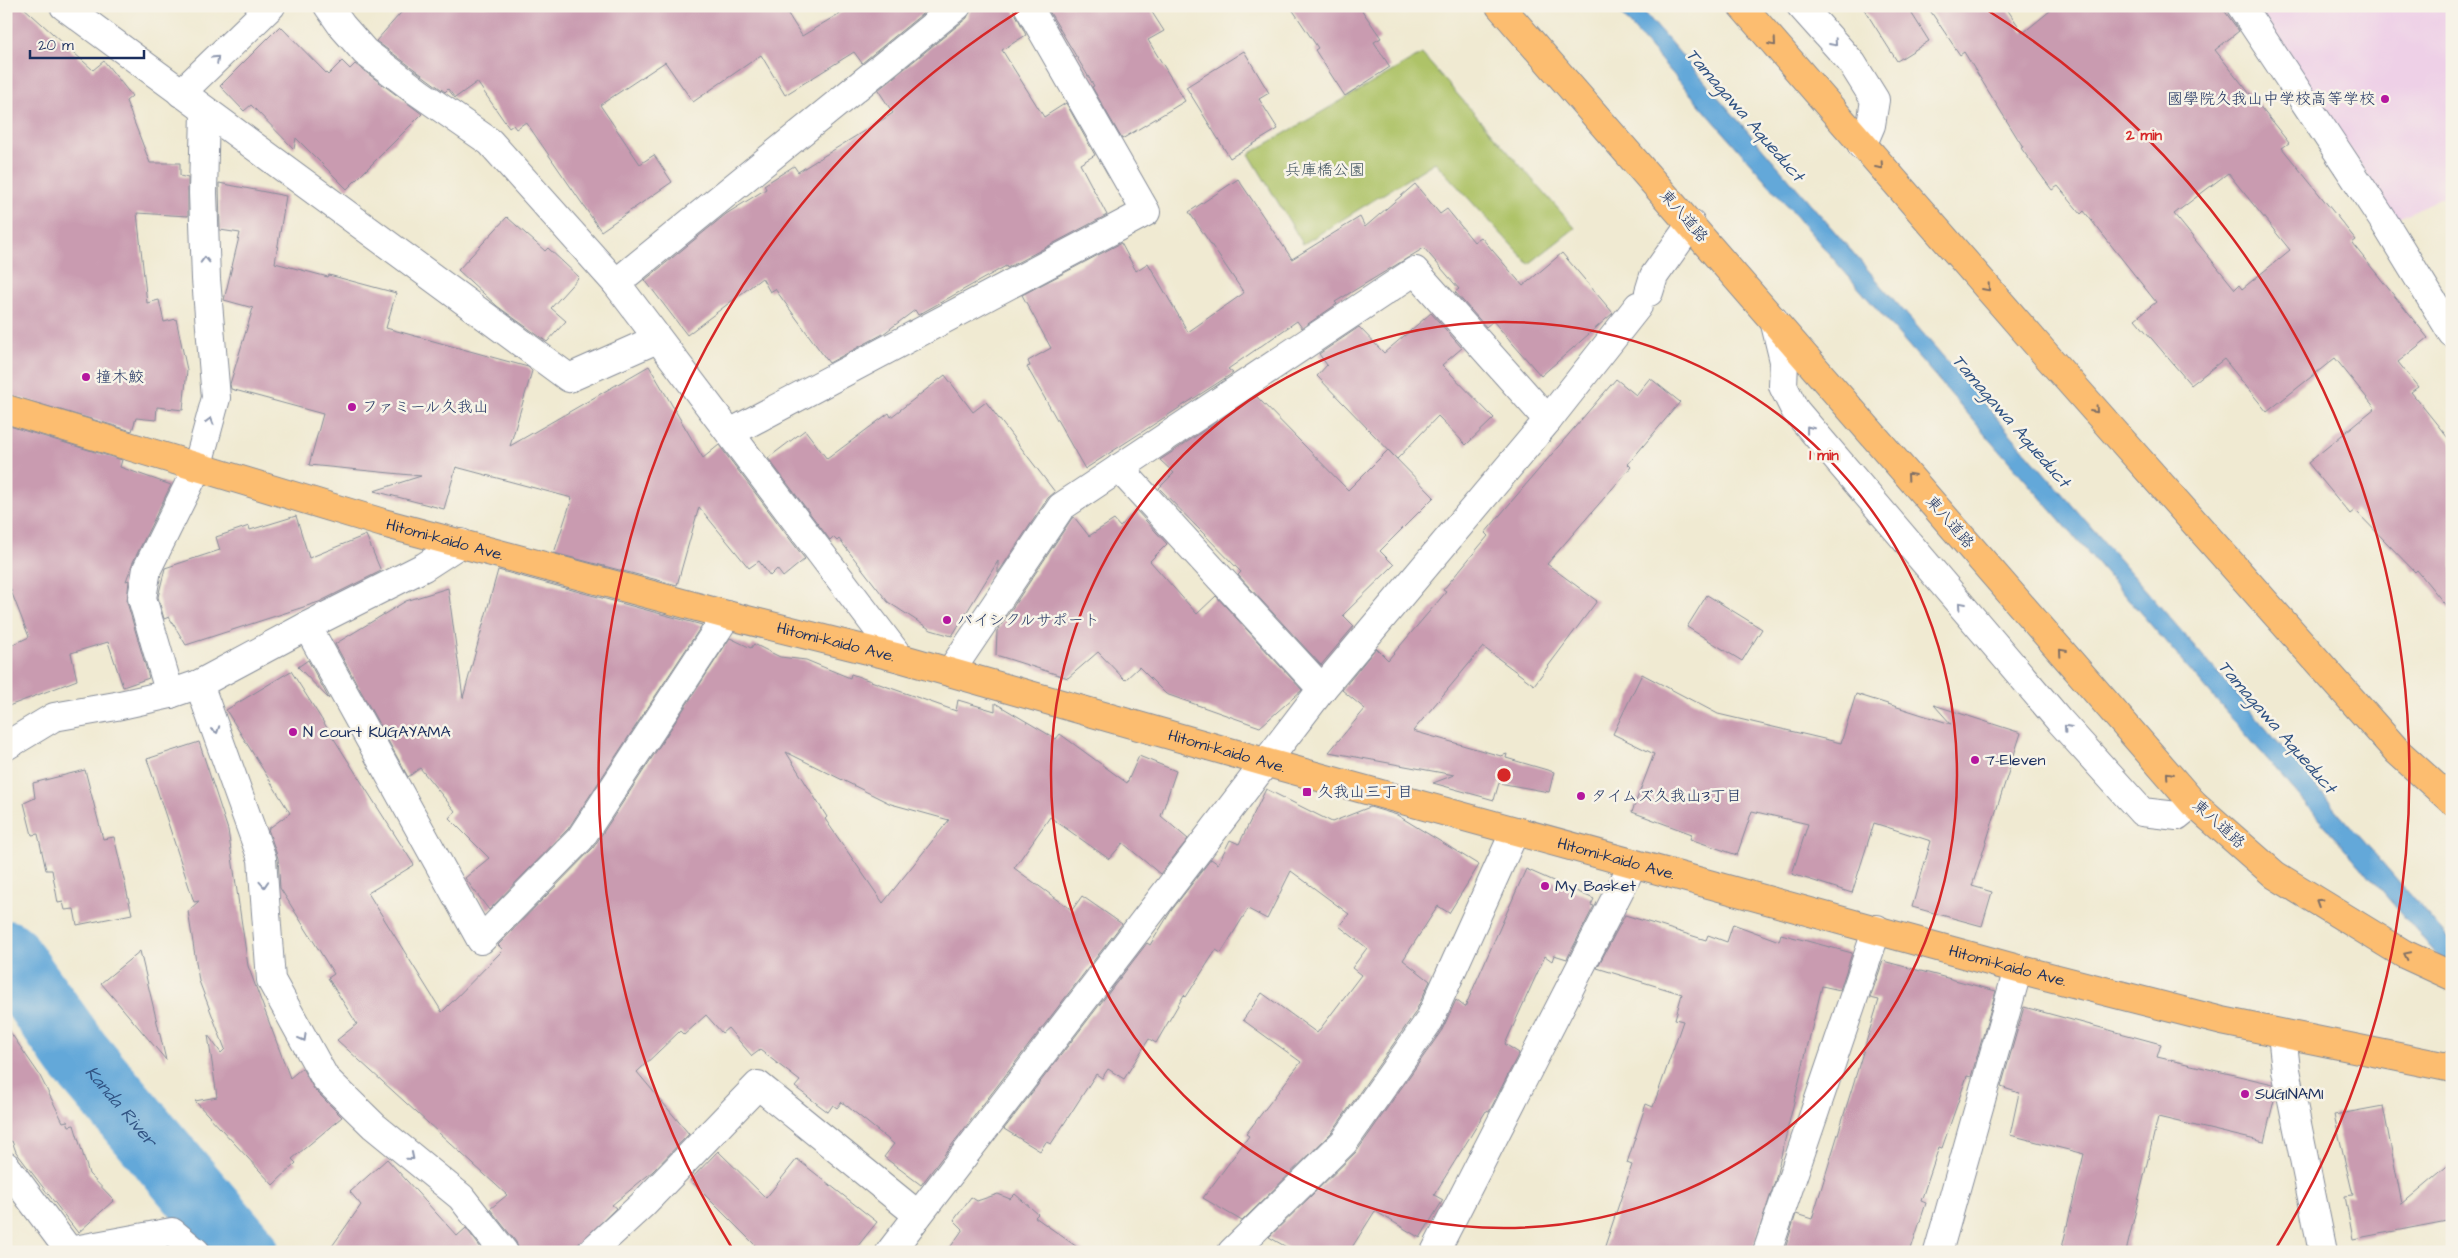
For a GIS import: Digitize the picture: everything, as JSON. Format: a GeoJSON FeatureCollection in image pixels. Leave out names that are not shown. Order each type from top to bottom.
{"type":"FeatureCollection","features":[{"type":"Feature","properties":{"kind":"main road","name":"東八道路"},"geometry":{"type":"LineString","coordinates":[[1500,6],[2193,802],[2276,875],[2404,954],[2452,976]]}},
{"type":"Feature","properties":{"kind":"main road"},"geometry":{"type":"LineString","coordinates":[[1742,6],[1862,146],[2398,752],[2452,801]]}},
{"type":"Feature","properties":{"kind":"main road","name":"Hitomi-kaido Ave."},"geometry":{"type":"LineString","coordinates":[[6,409],[383,524],[461,543],[727,615],[900,658],[1268,763],[2018,969],[2132,999],[2282,1034],[2452,1068]]}},
{"type":"Feature","properties":{"kind":"street"},"geometry":{"type":"LineString","coordinates":[[64,6],[569,378],[657,339]]}},
{"type":"Feature","properties":{"kind":"street"},"geometry":{"type":"LineString","coordinates":[[181,93],[271,6]]}},
{"type":"Feature","properties":{"kind":"street"},"geometry":{"type":"LineString","coordinates":[[328,6],[342,26],[366,52],[418,92],[490,142],[616,283],[900,658]]}},
{"type":"Feature","properties":{"kind":"street"},"geometry":{"type":"LineString","coordinates":[[616,283],[957,6]]}},
{"type":"Feature","properties":{"kind":"street"},"geometry":{"type":"LineString","coordinates":[[730,433],[1146,212],[1028,6]]}},
{"type":"Feature","properties":{"kind":"street"},"geometry":{"type":"LineString","coordinates":[[1801,6],[1852,63],[1875,100],[1871,125],[1862,146]]}},
{"type":"Feature","properties":{"kind":"street"},"geometry":{"type":"LineString","coordinates":[[2242,6],[2384,220],[2452,333]]}},
{"type":"Feature","properties":{"kind":"street"},"geometry":{"type":"LineString","coordinates":[[170,694],[142,598],[147,569],[197,468],[216,398],[206,279],[204,222],[206,110]]}},
{"type":"Feature","properties":{"kind":"street"},"geometry":{"type":"LineString","coordinates":[[892,1251],[1268,763],[1322,689],[1548,420],[1643,299],[1654,276],[1691,224]]}},
{"type":"Feature","properties":{"kind":"street"},"geometry":{"type":"LineString","coordinates":[[950,672],[1061,507],[1416,271],[1548,420]]}},
{"type":"Feature","properties":{"kind":"street"},"geometry":{"type":"LineString","coordinates":[[1774,320],[1784,361],[1783,386],[1795,410],[2059,720],[2142,812],[2177,816],[2193,802]]}},
{"type":"Feature","properties":{"kind":"street"},"geometry":{"type":"LineString","coordinates":[[1119,468],[1322,689]]}},
{"type":"Feature","properties":{"kind":"street"},"geometry":{"type":"LineString","coordinates":[[6,746],[54,717],[170,694],[199,684],[307,626],[424,567],[461,543]]}},
{"type":"Feature","properties":{"kind":"street"},"geometry":{"type":"LineString","coordinates":[[307,626],[481,940],[580,839],[624,776],[727,615]]}},
{"type":"Feature","properties":{"kind":"street"},"geometry":{"type":"LineString","coordinates":[[199,684],[262,858],[271,980],[326,1078],[374,1126],[460,1198],[504,1252]]}},
{"type":"Feature","properties":{"kind":"street"},"geometry":{"type":"LineString","coordinates":[[1232,1252],[1344,1142],[1429,1021],[1515,831]]}},
{"type":"Feature","properties":{"kind":"street"},"geometry":{"type":"LineString","coordinates":[[1435,1252],[1633,864]]}},
{"type":"Feature","properties":{"kind":"street"},"geometry":{"type":"LineString","coordinates":[[1767,1252],[1877,929]]}},
{"type":"Feature","properties":{"kind":"street"},"geometry":{"type":"LineString","coordinates":[[1938,1252],[2018,969]]}},
{"type":"Feature","properties":{"kind":"street"},"geometry":{"type":"LineString","coordinates":[[2282,1034],[2286,1070],[2323,1252]]}},
{"type":"Feature","properties":{"kind":"street"},"geometry":{"type":"LineString","coordinates":[[591,1252],[642,1205],[758,1085],[918,1215]]}},
{"type":"Feature","properties":{"kind":"street"},"geometry":{"type":"LineString","coordinates":[[6,1166],[69,1251],[172,1232],[196,1252]]}},
{"type":"Feature","properties":{"kind":"shaded area","name":"國學院久我山中学校高等学校"},"geometry":{"type":"Polygon","coordinates":[[[2255,6],[2452,6],[2452,192],[2397,219],[2255,6]]]}},
{"type":"Feature","properties":{"kind":"green space","name":"兵庫橋公園"},"geometry":{"type":"Polygon","coordinates":[[[1422,54],[1575,228],[1529,264],[1435,162],[1303,244],[1249,154],[1422,54]]]}},
{"type":"Feature","properties":{"kind":"water"},"geometry":{"type":"Polygon","coordinates":[[[1614,6],[1639,6],[2452,943],[2452,972],[1614,6]]]}},
{"type":"Feature","properties":{"kind":"building"},"geometry":{"type":"Polygon","coordinates":[[[6,6],[22,6],[93,70],[104,61],[132,96],[126,101],[150,163],[180,163],[180,176],[188,178],[188,216],[137,213],[147,303],[159,300],[164,322],[176,319],[187,370],[183,410],[157,407],[156,420],[136,418],[132,431],[6,394],[6,6]]]}},
{"type":"Feature","properties":{"kind":"building"},"geometry":{"type":"Polygon","coordinates":[[[407,6],[783,6],[802,36],[852,6],[932,6],[862,63],[854,52],[785,95],[761,55],[693,102],[665,62],[600,105],[640,164],[654,155],[672,182],[601,231],[526,122],[516,129],[513,125],[509,128],[477,82],[455,98],[448,89],[445,92],[376,41],[407,6]]]}},
{"type":"Feature","properties":{"kind":"building"},"geometry":{"type":"Polygon","coordinates":[[[972,6],[1012,6],[1026,35],[1002,50],[1044,117],[1066,103],[1095,155],[1080,164],[1107,215],[1007,268],[1006,266],[918,315],[915,310],[883,334],[829,363],[775,289],[770,292],[762,278],[687,335],[645,280],[726,214],[766,189],[764,185],[794,166],[798,172],[893,113],[878,90],[967,18],[972,6]]]}},
{"type":"Feature","properties":{"kind":"building"},"geometry":{"type":"Polygon","coordinates":[[[1046,6],[1148,6],[1164,31],[1148,40],[1185,101],[1122,139],[1092,87],[1094,86],[1046,6]]]}},
{"type":"Feature","properties":{"kind":"building"},"geometry":{"type":"Polygon","coordinates":[[[1290,6],[1359,6],[1381,38],[1374,42],[1390,67],[1345,96],[1315,50],[1318,48],[1290,6]]]}},
{"type":"Feature","properties":{"kind":"building"},"geometry":{"type":"Polygon","coordinates":[[[1862,6],[1907,6],[1929,41],[1897,61],[1862,6]]]}},
{"type":"Feature","properties":{"kind":"building"},"geometry":{"type":"Polygon","coordinates":[[[1927,6],[2005,6],[2023,33],[2056,6],[2221,6],[2239,31],[2215,50],[2289,143],[2282,148],[2356,240],[2352,243],[2428,338],[2398,362],[2418,387],[2411,392],[2452,443],[2452,613],[2417,570],[2415,572],[2355,510],[2350,514],[2308,463],[2375,408],[2335,358],[2267,412],[2224,359],[2191,385],[2135,319],[2156,302],[2084,211],[2081,214],[2058,186],[2052,190],[2021,148],[2023,147],[1964,52],[1960,55],[1927,6]],[[2228,173],[2174,214],[2235,289],[2239,285],[2242,289],[2290,250],[2228,173]]]}},
{"type":"Feature","properties":{"kind":"building"},"geometry":{"type":"Polygon","coordinates":[[[280,26],[328,75],[342,61],[350,69],[355,64],[422,114],[347,189],[296,138],[294,149],[251,105],[244,111],[220,86],[280,26]]]}},
{"type":"Feature","properties":{"kind":"building"},"geometry":{"type":"Polygon","coordinates":[[[1244,51],[1269,93],[1259,99],[1278,129],[1230,158],[1186,87],[1244,51]]]}},
{"type":"Feature","properties":{"kind":"building"},"geometry":{"type":"Polygon","coordinates":[[[1238,179],[1292,259],[1360,217],[1365,227],[1415,184],[1440,214],[1447,209],[1474,242],[1481,237],[1523,286],[1562,253],[1613,313],[1541,376],[1493,321],[1486,327],[1455,292],[1459,289],[1424,248],[1335,302],[1337,304],[1302,328],[1297,321],[1228,369],[1233,373],[1085,469],[1027,367],[1030,366],[1028,361],[1051,348],[1022,295],[1121,243],[1136,271],[1148,263],[1188,332],[1244,293],[1189,212],[1238,179]]]}},
{"type":"Feature","properties":{"kind":"building"},"geometry":{"type":"Polygon","coordinates":[[[219,183],[286,196],[275,263],[396,293],[386,328],[528,367],[532,371],[510,446],[649,366],[703,458],[719,445],[805,559],[783,577],[777,569],[770,576],[759,561],[749,568],[699,507],[677,585],[554,553],[572,498],[456,467],[444,509],[374,491],[421,476],[309,465],[323,414],[231,389],[230,384],[253,308],[224,300],[240,233],[220,230],[219,183]]]}},
{"type":"Feature","properties":{"kind":"building"},"geometry":{"type":"Polygon","coordinates":[[[507,217],[545,251],[548,248],[579,277],[551,308],[566,321],[547,342],[497,306],[458,270],[507,217]]]}},
{"type":"Feature","properties":{"kind":"building"},"geometry":{"type":"Polygon","coordinates":[[[1431,313],[1462,348],[1442,365],[1494,418],[1466,445],[1438,416],[1397,459],[1317,376],[1327,365],[1319,354],[1359,327],[1384,353],[1431,313]]]}},
{"type":"Feature","properties":{"kind":"building"},"geometry":{"type":"Polygon","coordinates":[[[945,375],[973,412],[986,402],[1055,492],[1048,498],[998,573],[998,561],[952,636],[931,630],[888,602],[839,539],[837,541],[833,537],[830,540],[768,458],[805,430],[827,459],[889,413],[891,417],[945,375]]]}},
{"type":"Feature","properties":{"kind":"building"},"geometry":{"type":"Polygon","coordinates":[[[1650,378],[1680,402],[1628,464],[1631,467],[1547,564],[1597,601],[1534,685],[1483,647],[1413,731],[1501,756],[1507,754],[1506,758],[1554,772],[1549,792],[1499,783],[1494,800],[1433,783],[1454,775],[1329,752],[1365,709],[1342,690],[1376,648],[1388,660],[1446,592],[1443,590],[1488,536],[1485,533],[1616,379],[1636,395],[1650,378]]]}},
{"type":"Feature","properties":{"kind":"building"},"geometry":{"type":"Polygon","coordinates":[[[1256,396],[1348,490],[1388,450],[1434,497],[1380,551],[1394,565],[1343,615],[1354,626],[1321,665],[1238,575],[1241,572],[1159,488],[1174,473],[1160,460],[1256,396]]]}},
{"type":"Feature","properties":{"kind":"building"},"geometry":{"type":"Polygon","coordinates":[[[6,425],[122,460],[120,467],[171,485],[133,562],[126,581],[129,580],[127,602],[149,678],[123,687],[108,642],[71,653],[77,680],[6,707],[6,648],[29,637],[6,578],[6,425]]]}},
{"type":"Feature","properties":{"kind":"building"},"geometry":{"type":"Polygon","coordinates":[[[1136,510],[1167,544],[1150,561],[1197,614],[1216,596],[1302,690],[1260,727],[1166,694],[1139,667],[1125,680],[1098,652],[1068,678],[996,655],[997,631],[1072,518],[1074,517],[1089,536],[1114,520],[1120,527],[1136,510]]]}},
{"type":"Feature","properties":{"kind":"building"},"geometry":{"type":"Polygon","coordinates":[[[296,516],[309,558],[366,535],[381,571],[319,602],[186,645],[169,617],[164,619],[158,597],[165,568],[220,550],[216,537],[249,526],[250,530],[296,516]]]}},
{"type":"Feature","properties":{"kind":"building"},"geometry":{"type":"Polygon","coordinates":[[[498,570],[702,625],[568,829],[489,910],[465,878],[489,858],[449,818],[455,811],[420,768],[408,777],[335,644],[406,601],[448,588],[463,698],[498,570]]]}},
{"type":"Feature","properties":{"kind":"building"},"geometry":{"type":"Polygon","coordinates":[[[1707,595],[1762,629],[1742,661],[1687,627],[1707,595]]]}},
{"type":"Feature","properties":{"kind":"building"},"geometry":{"type":"Polygon","coordinates":[[[730,638],[751,648],[754,644],[780,657],[806,660],[850,678],[851,674],[956,711],[958,700],[995,711],[995,703],[1056,739],[1060,734],[1127,783],[1139,756],[1176,771],[1161,816],[1188,839],[1160,874],[1123,843],[1109,859],[1050,817],[1014,868],[1072,910],[1082,896],[1122,924],[921,1185],[884,1157],[894,1144],[842,1102],[837,1108],[833,1105],[828,1112],[795,1087],[800,1081],[760,1050],[752,1056],[728,1028],[722,1033],[706,1015],[684,1035],[680,1031],[637,1072],[689,1134],[653,1171],[612,1205],[616,1208],[571,1252],[519,1252],[516,1242],[490,1209],[507,1195],[337,1040],[357,1024],[328,978],[334,974],[280,888],[278,858],[268,829],[290,813],[226,710],[291,671],[414,865],[368,893],[442,1012],[503,950],[498,945],[593,848],[730,638]],[[786,752],[827,817],[825,819],[883,903],[949,820],[891,804],[786,752]]]}},
{"type":"Feature","properties":{"kind":"building"},"geometry":{"type":"Polygon","coordinates":[[[308,660],[329,699],[298,667],[308,660]]]}},
{"type":"Feature","properties":{"kind":"building"},"geometry":{"type":"Polygon","coordinates":[[[1642,674],[1718,714],[1841,743],[1856,694],[1951,724],[1934,705],[2021,733],[1972,886],[1992,892],[1982,926],[1912,907],[1931,841],[1874,823],[1852,893],[1792,874],[1808,824],[1752,811],[1737,855],[1690,839],[1692,834],[1632,812],[1654,754],[1613,734],[1642,674]]]}},
{"type":"Feature","properties":{"kind":"building"},"geometry":{"type":"Polygon","coordinates":[[[199,742],[228,830],[248,966],[290,1078],[302,1068],[314,1089],[342,1117],[292,1159],[296,1163],[273,1185],[195,1101],[217,1097],[208,1035],[221,1053],[225,1049],[199,981],[188,911],[199,901],[194,902],[147,759],[199,742]]]}},
{"type":"Feature","properties":{"kind":"building"},"geometry":{"type":"Polygon","coordinates":[[[85,770],[103,839],[114,837],[132,914],[77,925],[74,909],[65,910],[63,902],[58,903],[52,870],[46,870],[38,834],[32,835],[24,803],[35,798],[33,783],[85,770]]]}},
{"type":"Feature","properties":{"kind":"building"},"geometry":{"type":"Polygon","coordinates":[[[1266,789],[1332,822],[1370,807],[1397,815],[1479,865],[1449,913],[1438,906],[1403,960],[1430,981],[1415,1013],[1332,1132],[1242,1221],[1203,1198],[1249,1136],[1246,1134],[1301,1062],[1243,1020],[1262,993],[1317,1033],[1361,975],[1352,968],[1367,948],[1339,926],[1349,914],[1291,871],[1267,919],[1248,909],[1221,953],[1216,950],[1186,997],[1184,995],[1156,1043],[1149,1039],[1124,1079],[1108,1069],[1102,1078],[1096,1074],[1051,1144],[1046,1142],[1040,1151],[1004,1129],[1147,943],[1150,945],[1171,911],[1211,859],[1218,864],[1230,840],[1239,844],[1266,789]]]}},
{"type":"Feature","properties":{"kind":"building"},"geometry":{"type":"Polygon","coordinates":[[[1526,869],[1594,899],[1591,905],[1594,906],[1567,959],[1554,955],[1552,961],[1545,956],[1505,1044],[1519,1053],[1489,1112],[1486,1111],[1434,1195],[1443,1200],[1420,1238],[1375,1211],[1349,1252],[1295,1252],[1269,1237],[1357,1151],[1442,1030],[1456,1000],[1465,1007],[1526,869]]]}},
{"type":"Feature","properties":{"kind":"building"},"geometry":{"type":"Polygon","coordinates":[[[1625,915],[1706,940],[1708,935],[1727,942],[1733,924],[1779,941],[1781,934],[1852,953],[1840,990],[1822,986],[1775,1181],[1752,1252],[1603,1252],[1632,1165],[1627,1163],[1646,1104],[1653,1107],[1683,1021],[1675,1019],[1682,994],[1597,968],[1625,915]]]}},
{"type":"Feature","properties":{"kind":"building"},"geometry":{"type":"Polygon","coordinates":[[[140,951],[166,1060],[101,983],[140,951]]]}},
{"type":"Feature","properties":{"kind":"building"},"geometry":{"type":"Polygon","coordinates":[[[1883,961],[1996,991],[1971,1077],[1967,1076],[1942,1148],[1939,1147],[1921,1201],[1926,1203],[1910,1252],[1784,1252],[1796,1214],[1812,1219],[1879,1000],[1870,998],[1883,961]]]}},
{"type":"Feature","properties":{"kind":"building"},"geometry":{"type":"Polygon","coordinates":[[[2024,1007],[2161,1044],[2157,1057],[2273,1084],[2275,1096],[2264,1142],[2158,1117],[2126,1252],[2061,1252],[2084,1154],[2010,1135],[2019,1093],[2001,1087],[2024,1007]]]}},
{"type":"Feature","properties":{"kind":"building"},"geometry":{"type":"Polygon","coordinates":[[[6,1026],[39,1074],[63,1122],[67,1121],[69,1126],[74,1125],[89,1174],[114,1200],[78,1233],[16,1152],[12,1141],[6,1144],[6,1026]]]}},
{"type":"Feature","properties":{"kind":"building"},"geometry":{"type":"Polygon","coordinates":[[[2383,1106],[2402,1204],[2452,1162],[2452,1220],[2353,1239],[2345,1196],[2353,1195],[2334,1115],[2383,1106]]]}},
{"type":"Feature","properties":{"kind":"building"},"geometry":{"type":"Polygon","coordinates":[[[718,1151],[766,1198],[797,1159],[877,1222],[853,1252],[762,1252],[690,1180],[718,1151]]]}},
{"type":"Feature","properties":{"kind":"building"},"geometry":{"type":"Polygon","coordinates":[[[387,1159],[457,1236],[466,1228],[484,1252],[328,1252],[361,1205],[350,1192],[387,1159]]]}},
{"type":"Feature","properties":{"kind":"building"},"geometry":{"type":"Polygon","coordinates":[[[998,1194],[1010,1199],[1015,1194],[1038,1214],[1035,1217],[1084,1252],[947,1252],[963,1229],[954,1220],[971,1197],[977,1201],[998,1194]]]}},
{"type":"Feature","properties":{"kind":"waterway","name":"Kanda River"},"geometry":{"type":"LineString","coordinates":[[6,954],[77,1054],[245,1252]]}},
{"type":"Feature","properties":{"kind":"place","name":"國學院久我山中学校高等学校"},"geometry":{"type":"Point","coordinates":[2385,99]}},
{"type":"Feature","properties":{"kind":"place","name":"撞木鮫"},"geometry":{"type":"Point","coordinates":[86,377]}},
{"type":"Feature","properties":{"kind":"place","name":"ファミール久我山"},"geometry":{"type":"Point","coordinates":[352,407]}},
{"type":"Feature","properties":{"kind":"place","name":"バイシクルサポート"},"geometry":{"type":"Point","coordinates":[947,620]}},
{"type":"Feature","properties":{"kind":"place","name":"N court KUGAYAMA"},"geometry":{"type":"Point","coordinates":[293,732]}},
{"type":"Feature","properties":{"kind":"place","name":"7-Eleven"},"geometry":{"type":"Point","coordinates":[1975,760]}},
{"type":"Feature","properties":{"kind":"place","name":"久我山三丁目"},"geometry":{"type":"Point","coordinates":[1307,792]}},
{"type":"Feature","properties":{"kind":"place","name":"タイムズ久我山3丁目"},"geometry":{"type":"Point","coordinates":[1581,796]}},
{"type":"Feature","properties":{"kind":"place","name":"My Basket"},"geometry":{"type":"Point","coordinates":[1545,886]}},
{"type":"Feature","properties":{"kind":"place","name":"SUGINAMI"},"geometry":{"type":"Point","coordinates":[2245,1094]}},
{"type":"Feature","properties":{"kind":"water label","name":"Tamagawa Aqueduct"},"geometry":{"type":"Point","coordinates":[1745,115]}},
{"type":"Feature","properties":{"kind":"water label","name":"Tamagawa Aqueduct"},"geometry":{"type":"Point","coordinates":[2011,421]}},
{"type":"Feature","properties":{"kind":"water label","name":"Tamagawa Aqueduct"},"geometry":{"type":"Point","coordinates":[2277,727]}}]}
